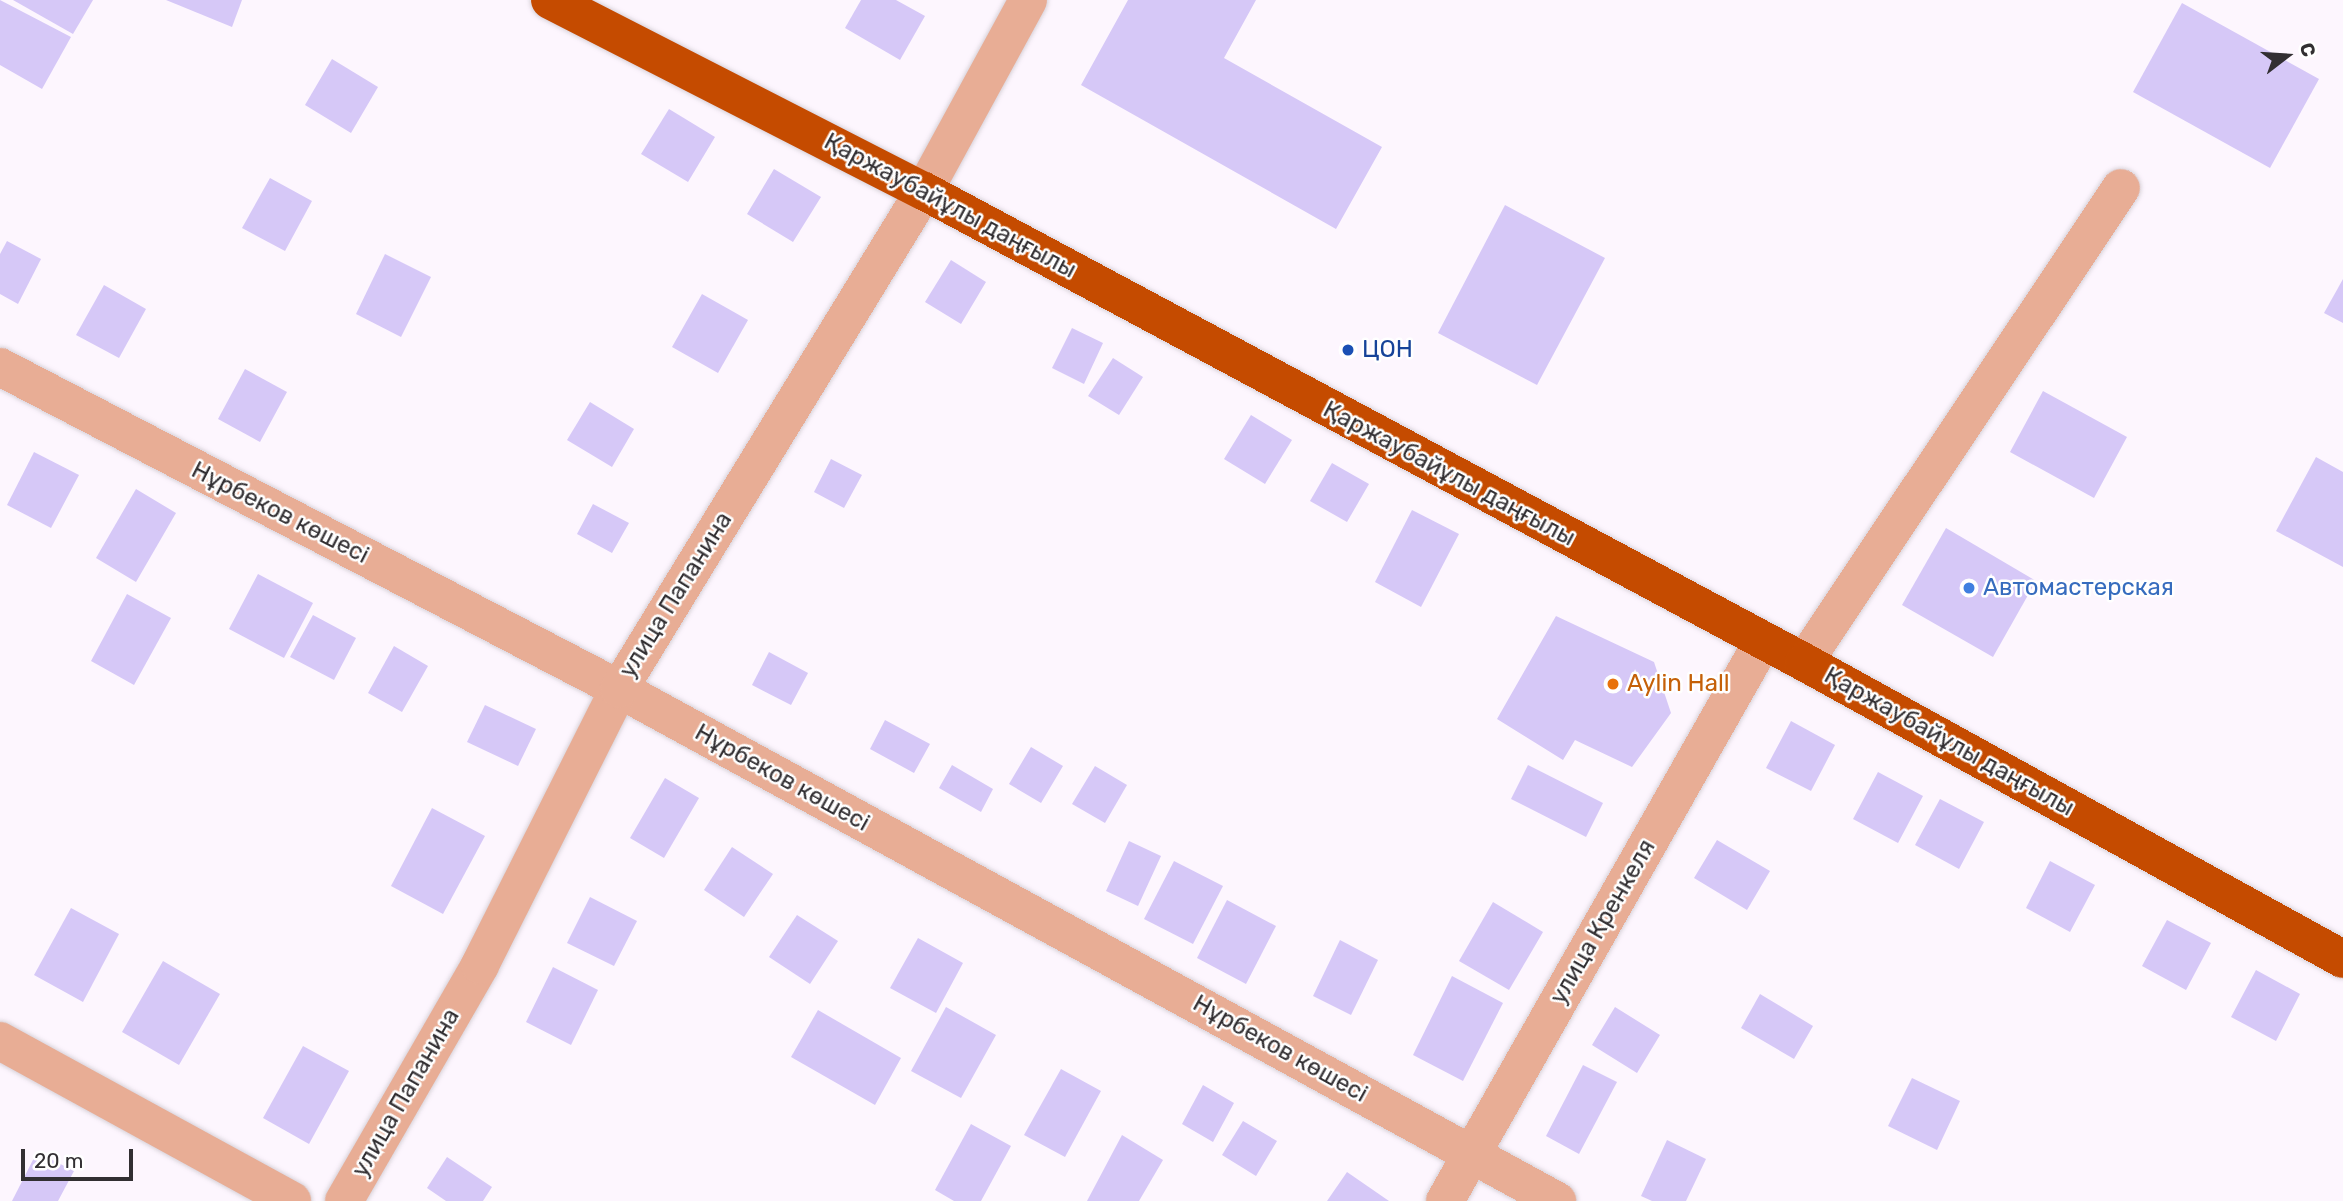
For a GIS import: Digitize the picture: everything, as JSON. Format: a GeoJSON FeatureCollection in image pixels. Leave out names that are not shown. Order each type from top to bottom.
{"type":"FeatureCollection","features":[{"type":"Feature","properties":{"kind":"highway","name":"Қаржаубайұлы даңғылы"},"geometry":{"type":"LineString","coordinates":[[550,0],[925,191],[1762,643],[1804,662],[2343,960]]}},
{"type":"Feature","properties":{"kind":"street","name":"улица Папанина"},"geometry":{"type":"LineString","coordinates":[[344,1201],[480,965],[619,689],[925,191],[1028,0]]}},
{"type":"Feature","properties":{"kind":"street"},"geometry":{"type":"LineString","coordinates":[[1804,662],[2121,188]]}},
{"type":"Feature","properties":{"kind":"street","name":"Нұрбеков көшесі"},"geometry":{"type":"LineString","coordinates":[[0,367],[619,689],[1557,1201]]}},
{"type":"Feature","properties":{"kind":"street","name":"улица Кренкеля"},"geometry":{"type":"LineString","coordinates":[[1445,1201],[1762,643]]}},
{"type":"Feature","properties":{"kind":"street"},"geometry":{"type":"LineString","coordinates":[[0,1041],[292,1201]]}},
{"type":"Feature","properties":{"kind":"building"},"geometry":{"type":"Polygon","coordinates":[[[0,0],[71,37],[42,89],[0,65],[0,0]]]}},
{"type":"Feature","properties":{"kind":"building"},"geometry":{"type":"Polygon","coordinates":[[[13,0],[93,0],[73,34],[13,0]]]}},
{"type":"Feature","properties":{"kind":"building"},"geometry":{"type":"Polygon","coordinates":[[[166,0],[242,0],[232,27],[166,0]]]}},
{"type":"Feature","properties":{"kind":"building"},"geometry":{"type":"Polygon","coordinates":[[[861,0],[896,0],[925,16],[900,60],[845,28],[861,0]]]}},
{"type":"Feature","properties":{"kind":"building"},"geometry":{"type":"Polygon","coordinates":[[[1128,0],[1256,0],[1224,58],[1382,147],[1336,229],[1081,85],[1128,0]]]}},
{"type":"Feature","properties":{"kind":"building"},"geometry":{"type":"Polygon","coordinates":[[[2182,3],[2319,79],[2270,168],[2133,92],[2182,3]]]}},
{"type":"Feature","properties":{"kind":"building"},"geometry":{"type":"Polygon","coordinates":[[[332,59],[378,87],[351,133],[305,105],[332,59]]]}},
{"type":"Feature","properties":{"kind":"building"},"geometry":{"type":"Polygon","coordinates":[[[669,109],[715,137],[688,182],[641,154],[669,109]]]}},
{"type":"Feature","properties":{"kind":"building"},"geometry":{"type":"Polygon","coordinates":[[[774,169],[821,197],[793,242],[747,214],[774,169]]]}},
{"type":"Feature","properties":{"kind":"building"},"geometry":{"type":"Polygon","coordinates":[[[270,178],[312,201],[285,251],[242,228],[270,178]]]}},
{"type":"Feature","properties":{"kind":"building"},"geometry":{"type":"Polygon","coordinates":[[[1505,205],[1605,258],[1537,385],[1438,333],[1505,205]]]}},
{"type":"Feature","properties":{"kind":"building"},"geometry":{"type":"Polygon","coordinates":[[[7,241],[41,259],[18,304],[0,294],[0,254],[7,241]]]}},
{"type":"Feature","properties":{"kind":"building"},"geometry":{"type":"Polygon","coordinates":[[[385,254],[431,277],[401,337],[356,314],[385,254]]]}},
{"type":"Feature","properties":{"kind":"building"},"geometry":{"type":"Polygon","coordinates":[[[951,260],[986,282],[961,324],[925,302],[951,260]]]}},
{"type":"Feature","properties":{"kind":"building"},"geometry":{"type":"Polygon","coordinates":[[[2343,279],[2343,323],[2324,313],[2343,279]]]}},
{"type":"Feature","properties":{"kind":"building"},"geometry":{"type":"Polygon","coordinates":[[[104,285],[146,309],[119,358],[76,335],[104,285]]]}},
{"type":"Feature","properties":{"kind":"building"},"geometry":{"type":"Polygon","coordinates":[[[702,294],[748,320],[718,373],[672,347],[702,294]]]}},
{"type":"Feature","properties":{"kind":"building"},"geometry":{"type":"Polygon","coordinates":[[[1072,328],[1103,343],[1084,384],[1052,368],[1072,328]]]}},
{"type":"Feature","properties":{"kind":"building"},"geometry":{"type":"Polygon","coordinates":[[[1113,358],[1143,377],[1119,415],[1088,396],[1113,358]]]}},
{"type":"Feature","properties":{"kind":"building"},"geometry":{"type":"Polygon","coordinates":[[[245,369],[287,392],[260,442],[218,419],[245,369]]]}},
{"type":"Feature","properties":{"kind":"building"},"geometry":{"type":"Polygon","coordinates":[[[2043,391],[2127,437],[2094,498],[2010,452],[2043,391]]]}},
{"type":"Feature","properties":{"kind":"building"},"geometry":{"type":"Polygon","coordinates":[[[590,402],[634,429],[612,467],[567,440],[590,402]]]}},
{"type":"Feature","properties":{"kind":"building"},"geometry":{"type":"Polygon","coordinates":[[[1251,415],[1292,440],[1265,484],[1224,459],[1251,415]]]}},
{"type":"Feature","properties":{"kind":"building"},"geometry":{"type":"Polygon","coordinates":[[[34,452],[79,475],[51,528],[7,505],[34,452]]]}},
{"type":"Feature","properties":{"kind":"building"},"geometry":{"type":"Polygon","coordinates":[[[2316,457],[2343,472],[2343,567],[2276,531],[2316,457]]]}},
{"type":"Feature","properties":{"kind":"building"},"geometry":{"type":"Polygon","coordinates":[[[831,459],[862,475],[844,508],[814,492],[831,459]]]}},
{"type":"Feature","properties":{"kind":"building"},"geometry":{"type":"Polygon","coordinates":[[[1332,463],[1369,484],[1347,522],[1310,501],[1332,463]]]}},
{"type":"Feature","properties":{"kind":"building"},"geometry":{"type":"Polygon","coordinates":[[[136,489],[176,513],[136,582],[96,558],[136,489]]]}},
{"type":"Feature","properties":{"kind":"building"},"geometry":{"type":"Polygon","coordinates":[[[593,504],[629,523],[612,553],[577,534],[593,504]]]}},
{"type":"Feature","properties":{"kind":"building"},"geometry":{"type":"Polygon","coordinates":[[[1412,510],[1459,534],[1421,607],[1375,582],[1412,510]]]}},
{"type":"Feature","properties":{"kind":"building"},"geometry":{"type":"Polygon","coordinates":[[[1946,528],[2036,581],[1993,657],[1902,605],[1946,528]]]}},
{"type":"Feature","properties":{"kind":"building"},"geometry":{"type":"Polygon","coordinates":[[[258,574],[313,603],[284,658],[229,629],[258,574]]]}},
{"type":"Feature","properties":{"kind":"building"},"geometry":{"type":"Polygon","coordinates":[[[127,594],[171,618],[134,685],[91,661],[127,594]]]}},
{"type":"Feature","properties":{"kind":"building"},"geometry":{"type":"Polygon","coordinates":[[[313,615],[356,638],[334,680],[290,657],[313,615]]]}},
{"type":"Feature","properties":{"kind":"building"},"geometry":{"type":"Polygon","coordinates":[[[1556,616],[1654,662],[1671,713],[1632,767],[1575,740],[1563,760],[1497,719],[1556,616]]]}},
{"type":"Feature","properties":{"kind":"building"},"geometry":{"type":"Polygon","coordinates":[[[394,646],[428,666],[402,712],[368,693],[394,646]]]}},
{"type":"Feature","properties":{"kind":"building"},"geometry":{"type":"Polygon","coordinates":[[[769,652],[808,673],[791,705],[752,685],[769,652]]]}},
{"type":"Feature","properties":{"kind":"building"},"geometry":{"type":"Polygon","coordinates":[[[485,705],[536,729],[518,766],[467,742],[485,705]]]}},
{"type":"Feature","properties":{"kind":"building"},"geometry":{"type":"Polygon","coordinates":[[[885,720],[930,744],[914,773],[870,749],[885,720]]]}},
{"type":"Feature","properties":{"kind":"building"},"geometry":{"type":"Polygon","coordinates":[[[1791,721],[1835,745],[1811,791],[1766,768],[1791,721]]]}},
{"type":"Feature","properties":{"kind":"building"},"geometry":{"type":"Polygon","coordinates":[[[1031,747],[1063,766],[1041,803],[1009,784],[1031,747]]]}},
{"type":"Feature","properties":{"kind":"building"},"geometry":{"type":"Polygon","coordinates":[[[952,765],[993,789],[981,812],[939,788],[952,765]]]}},
{"type":"Feature","properties":{"kind":"building"},"geometry":{"type":"Polygon","coordinates":[[[1528,765],[1603,803],[1586,837],[1511,799],[1528,765]]]}},
{"type":"Feature","properties":{"kind":"building"},"geometry":{"type":"Polygon","coordinates":[[[1095,766],[1127,785],[1105,823],[1072,804],[1095,766]]]}},
{"type":"Feature","properties":{"kind":"building"},"geometry":{"type":"Polygon","coordinates":[[[1878,772],[1923,796],[1898,843],[1853,819],[1878,772]]]}},
{"type":"Feature","properties":{"kind":"building"},"geometry":{"type":"Polygon","coordinates":[[[665,778],[699,798],[664,858],[630,838],[665,778]]]}},
{"type":"Feature","properties":{"kind":"building"},"geometry":{"type":"Polygon","coordinates":[[[1940,799],[1984,822],[1959,869],[1915,845],[1940,799]]]}},
{"type":"Feature","properties":{"kind":"building"},"geometry":{"type":"Polygon","coordinates":[[[432,808],[485,836],[443,914],[391,886],[432,808]]]}},
{"type":"Feature","properties":{"kind":"building"},"geometry":{"type":"Polygon","coordinates":[[[1717,840],[1770,871],[1747,910],[1694,878],[1717,840]]]}},
{"type":"Feature","properties":{"kind":"building"},"geometry":{"type":"Polygon","coordinates":[[[1129,841],[1161,856],[1138,906],[1106,891],[1129,841]]]}},
{"type":"Feature","properties":{"kind":"building"},"geometry":{"type":"Polygon","coordinates":[[[732,847],[773,874],[744,917],[704,890],[732,847]]]}},
{"type":"Feature","properties":{"kind":"building"},"geometry":{"type":"Polygon","coordinates":[[[1174,861],[1223,886],[1193,944],[1144,919],[1174,861]]]}},
{"type":"Feature","properties":{"kind":"building"},"geometry":{"type":"Polygon","coordinates":[[[2050,861],[2095,885],[2070,932],[2026,908],[2050,861]]]}},
{"type":"Feature","properties":{"kind":"building"},"geometry":{"type":"Polygon","coordinates":[[[590,897],[637,921],[614,966],[567,943],[590,897]]]}},
{"type":"Feature","properties":{"kind":"building"},"geometry":{"type":"Polygon","coordinates":[[[1227,900],[1276,926],[1246,984],[1197,958],[1227,900]]]}},
{"type":"Feature","properties":{"kind":"building"},"geometry":{"type":"Polygon","coordinates":[[[1493,902],[1543,932],[1509,990],[1459,961],[1493,902]]]}},
{"type":"Feature","properties":{"kind":"building"},"geometry":{"type":"Polygon","coordinates":[[[71,908],[119,934],[83,1002],[34,975],[71,908]]]}},
{"type":"Feature","properties":{"kind":"building"},"geometry":{"type":"Polygon","coordinates":[[[797,915],[838,941],[810,984],[769,957],[797,915]]]}},
{"type":"Feature","properties":{"kind":"building"},"geometry":{"type":"Polygon","coordinates":[[[2167,920],[2211,943],[2186,990],[2142,966],[2167,920]]]}},
{"type":"Feature","properties":{"kind":"building"},"geometry":{"type":"Polygon","coordinates":[[[918,938],[963,963],[936,1013],[890,988],[918,938]]]}},
{"type":"Feature","properties":{"kind":"building"},"geometry":{"type":"Polygon","coordinates":[[[1340,940],[1378,960],[1351,1015],[1313,996],[1340,940]]]}},
{"type":"Feature","properties":{"kind":"building"},"geometry":{"type":"Polygon","coordinates":[[[163,961],[220,994],[179,1065],[122,1032],[163,961]]]}},
{"type":"Feature","properties":{"kind":"building"},"geometry":{"type":"Polygon","coordinates":[[[553,967],[598,990],[571,1045],[526,1022],[553,967]]]}},
{"type":"Feature","properties":{"kind":"building"},"geometry":{"type":"Polygon","coordinates":[[[2256,970],[2300,994],[2276,1041],[2231,1017],[2256,970]]]}},
{"type":"Feature","properties":{"kind":"building"},"geometry":{"type":"Polygon","coordinates":[[[1452,976],[1503,1003],[1463,1081],[1413,1055],[1452,976]]]}},
{"type":"Feature","properties":{"kind":"building"},"geometry":{"type":"Polygon","coordinates":[[[1760,994],[1813,1026],[1794,1059],[1741,1028],[1760,994]]]}},
{"type":"Feature","properties":{"kind":"building"},"geometry":{"type":"Polygon","coordinates":[[[946,1007],[996,1035],[961,1098],[911,1071],[946,1007]]]}},
{"type":"Feature","properties":{"kind":"building"},"geometry":{"type":"Polygon","coordinates":[[[1615,1007],[1660,1035],[1637,1073],[1592,1045],[1615,1007]]]}},
{"type":"Feature","properties":{"kind":"building"},"geometry":{"type":"Polygon","coordinates":[[[818,1010],[901,1058],[875,1105],[791,1057],[818,1010]]]}},
{"type":"Feature","properties":{"kind":"building"},"geometry":{"type":"Polygon","coordinates":[[[303,1046],[349,1071],[309,1144],[263,1118],[303,1046]]]}},
{"type":"Feature","properties":{"kind":"building"},"geometry":{"type":"Polygon","coordinates":[[[1583,1065],[1617,1082],[1579,1154],[1546,1136],[1583,1065]]]}},
{"type":"Feature","properties":{"kind":"building"},"geometry":{"type":"Polygon","coordinates":[[[1061,1069],[1101,1091],[1065,1157],[1024,1135],[1061,1069]]]}},
{"type":"Feature","properties":{"kind":"building"},"geometry":{"type":"Polygon","coordinates":[[[1912,1078],[1960,1101],[1937,1150],[1888,1126],[1912,1078]]]}},
{"type":"Feature","properties":{"kind":"building"},"geometry":{"type":"Polygon","coordinates":[[[1203,1085],[1234,1103],[1213,1142],[1182,1124],[1203,1085]]]}},
{"type":"Feature","properties":{"kind":"building"},"geometry":{"type":"Polygon","coordinates":[[[1243,1121],[1277,1141],[1256,1176],[1222,1155],[1243,1121]]]}},
{"type":"Feature","properties":{"kind":"building"},"geometry":{"type":"Polygon","coordinates":[[[971,1124],[1011,1146],[981,1201],[954,1201],[935,1190],[971,1124]]]}},
{"type":"Feature","properties":{"kind":"building"},"geometry":{"type":"Polygon","coordinates":[[[1122,1135],[1163,1160],[1139,1201],[1087,1201],[1122,1135]]]}},
{"type":"Feature","properties":{"kind":"building"},"geometry":{"type":"Polygon","coordinates":[[[1667,1140],[1706,1159],[1686,1201],[1652,1201],[1641,1196],[1667,1140]]]}},
{"type":"Feature","properties":{"kind":"building"},"geometry":{"type":"Polygon","coordinates":[[[37,1152],[74,1171],[58,1201],[12,1201],[37,1152]]]}},
{"type":"Feature","properties":{"kind":"building"},"geometry":{"type":"Polygon","coordinates":[[[447,1157],[492,1187],[483,1201],[446,1201],[427,1188],[447,1157]]]}},
{"type":"Feature","properties":{"kind":"building"},"geometry":{"type":"Polygon","coordinates":[[[1347,1172],[1389,1201],[1327,1201],[1347,1172]]]}},
{"type":"Feature","properties":{"kind":"place","name":"ЦОН"},"geometry":{"type":"Point","coordinates":[1348,350]}},
{"type":"Feature","properties":{"kind":"place","name":"Автомастерская"},"geometry":{"type":"Point","coordinates":[1969,588]}},
{"type":"Feature","properties":{"kind":"place","name":"Aylin Hall"},"geometry":{"type":"Point","coordinates":[1613,684]}}]}
